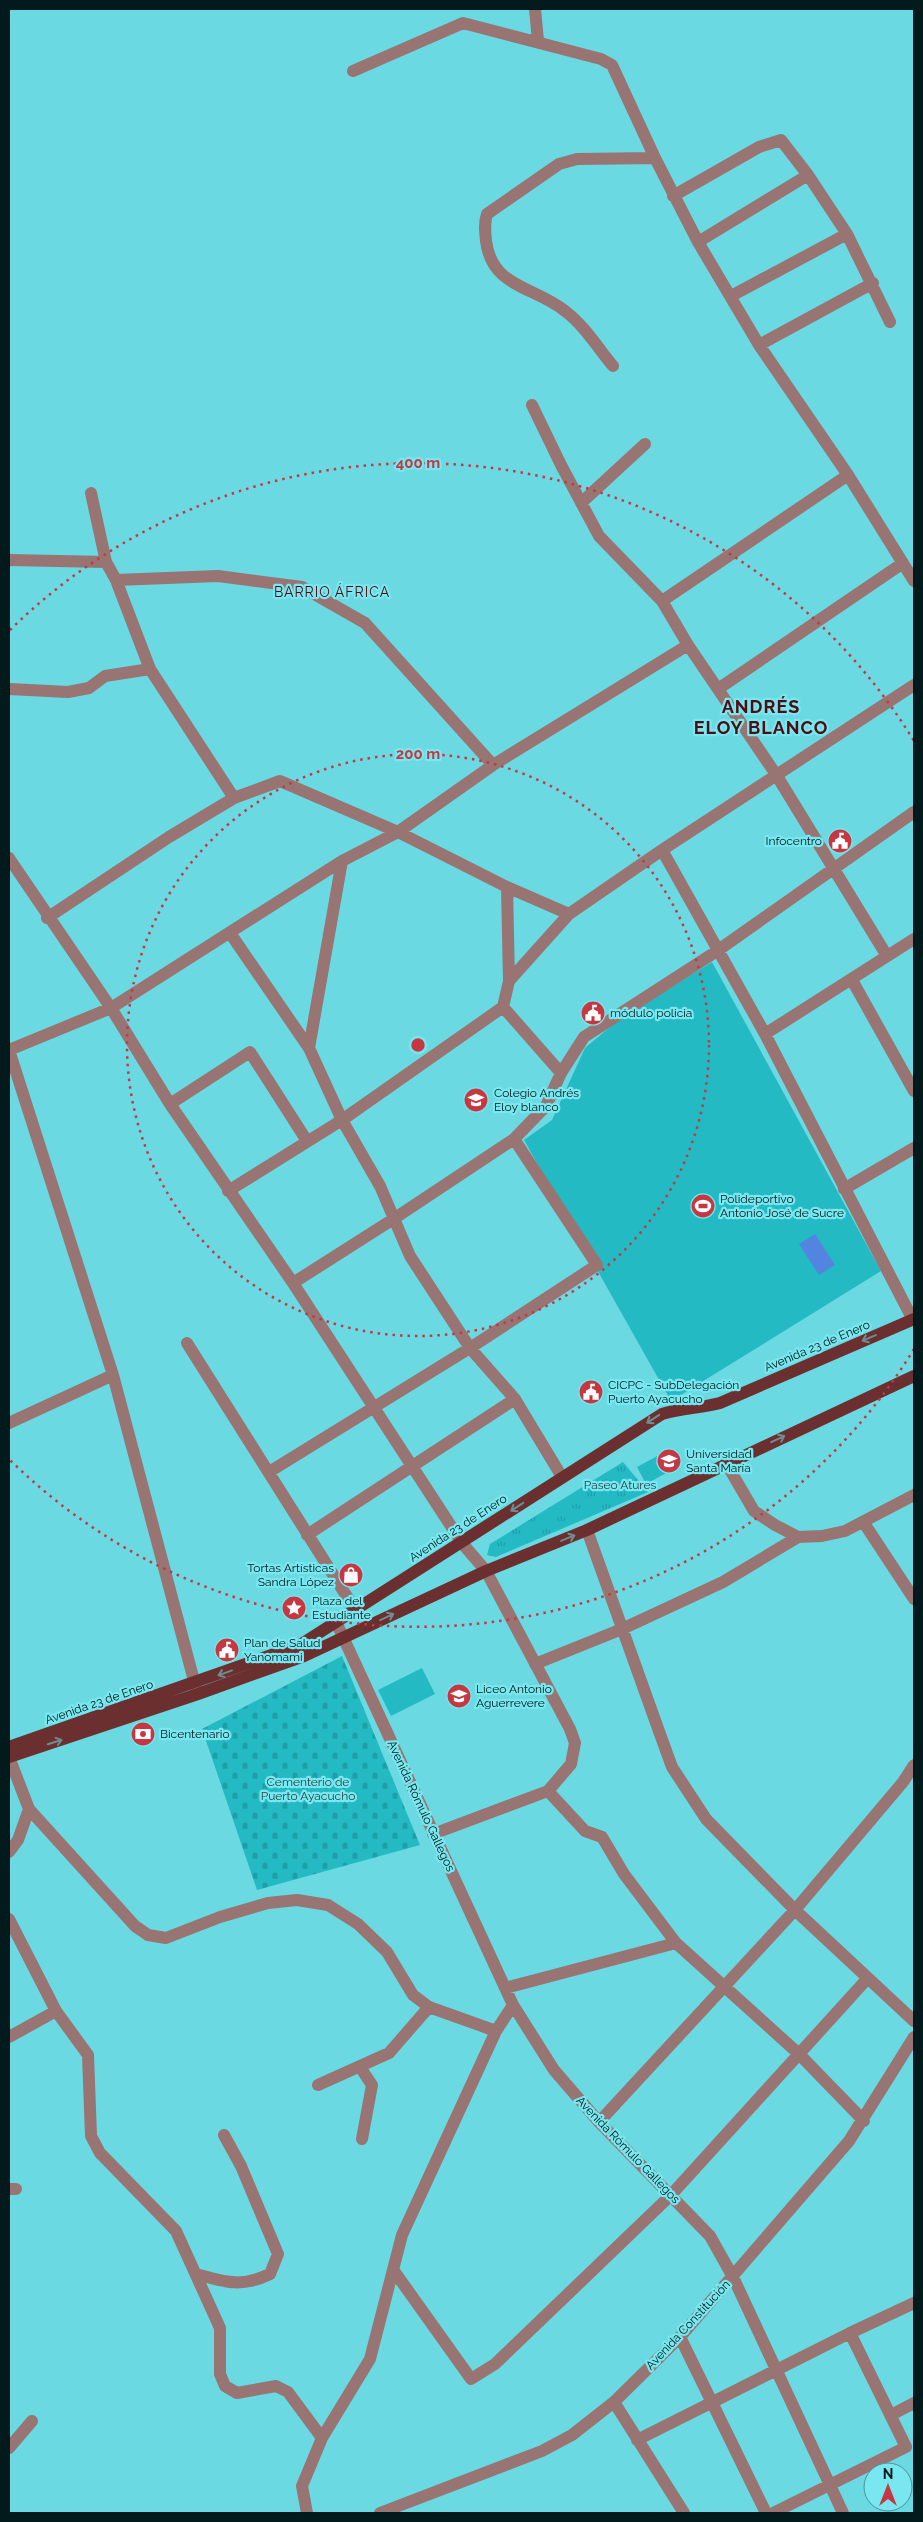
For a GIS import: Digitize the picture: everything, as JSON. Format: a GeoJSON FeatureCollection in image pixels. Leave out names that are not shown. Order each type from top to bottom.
{"type":"FeatureCollection","features":[{"type":"Feature","properties":{"kind":"main road","name":"Avenida 23 de Enero"},"geometry":{"type":"LineString","coordinates":[[9,1757],[197,1689],[300,1645],[337,1624],[662,1414],[720,1403],[913,1319]]}},
{"type":"Feature","properties":{"kind":"main road","name":"Avenida 23 de Enero"},"geometry":{"type":"LineString","coordinates":[[9,1747],[304,1656],[486,1571],[587,1530],[914,1376]]}},
{"type":"Feature","properties":{"kind":"street"},"geometry":{"type":"LineString","coordinates":[[535,9],[538,41]]}},
{"type":"Feature","properties":{"kind":"street"},"geometry":{"type":"LineString","coordinates":[[353,72],[463,23],[602,59],[612,65],[673,196],[698,242],[759,345],[848,475],[914,581]]}},
{"type":"Feature","properties":{"kind":"street"},"geometry":{"type":"LineString","coordinates":[[673,196],[758,147],[781,140],[808,175],[847,234],[890,322]]}},
{"type":"Feature","properties":{"kind":"street"},"geometry":{"type":"LineString","coordinates":[[613,366],[565,310],[532,290],[508,281],[494,267],[488,250],[484,221],[487,214],[559,164],[577,159],[655,158]]}},
{"type":"Feature","properties":{"kind":"street"},"geometry":{"type":"LineString","coordinates":[[698,242],[808,175]]}},
{"type":"Feature","properties":{"kind":"street"},"geometry":{"type":"LineString","coordinates":[[731,296],[847,234]]}},
{"type":"Feature","properties":{"kind":"street"},"geometry":{"type":"LineString","coordinates":[[759,345],[872,283]]}},
{"type":"Feature","properties":{"kind":"street"},"geometry":{"type":"LineString","coordinates":[[532,405],[599,536],[662,601],[688,645],[777,776],[887,956]]}},
{"type":"Feature","properties":{"kind":"street"},"geometry":{"type":"LineString","coordinates":[[581,503],[645,444]]}},
{"type":"Feature","properties":{"kind":"street"},"geometry":{"type":"LineString","coordinates":[[662,601],[848,475]]}},
{"type":"Feature","properties":{"kind":"street"},"geometry":{"type":"LineString","coordinates":[[91,493],[106,562],[116,580],[150,669],[234,798]]}},
{"type":"Feature","properties":{"kind":"street"},"geometry":{"type":"LineString","coordinates":[[9,560],[106,562]]}},
{"type":"Feature","properties":{"kind":"street"},"geometry":{"type":"LineString","coordinates":[[718,689],[903,562]]}},
{"type":"Feature","properties":{"kind":"street"},"geometry":{"type":"LineString","coordinates":[[116,580],[218,576],[302,587],[335,604],[365,624],[493,765]]}},
{"type":"Feature","properties":{"kind":"street"},"geometry":{"type":"LineString","coordinates":[[197,1689],[113,1375],[9,1050],[110,1008],[342,861],[398,832],[493,765],[688,645]]}},
{"type":"Feature","properties":{"kind":"street"},"geometry":{"type":"LineString","coordinates":[[9,689],[68,692],[89,688],[105,676],[150,669]]}},
{"type":"Feature","properties":{"kind":"street"},"geometry":{"type":"LineString","coordinates":[[509,980],[569,914],[662,850],[914,684]]}},
{"type":"Feature","properties":{"kind":"street"},"geometry":{"type":"LineString","coordinates":[[47,918],[169,837],[234,798],[280,781],[398,832],[507,887],[569,914]]}},
{"type":"Feature","properties":{"kind":"street"},"geometry":{"type":"LineString","coordinates":[[293,1283],[396,1218],[514,1139],[546,1106],[561,1072],[584,1037],[717,951],[914,812]]}},
{"type":"Feature","properties":{"kind":"street"},"geometry":{"type":"LineString","coordinates":[[662,850],[765,1034],[913,1319]]}},
{"type":"Feature","properties":{"kind":"street"},"geometry":{"type":"LineString","coordinates":[[9,858],[47,918],[110,1008],[170,1104],[293,1283],[415,1467],[462,1543],[486,1571],[570,1729],[575,1743],[571,1764],[548,1791],[433,1834]]}},
{"type":"Feature","properties":{"kind":"street"},"geometry":{"type":"LineString","coordinates":[[309,1048],[342,861]]}},
{"type":"Feature","properties":{"kind":"street"},"geometry":{"type":"LineString","coordinates":[[228,1190],[342,1120],[503,1007],[509,980],[507,887]]}},
{"type":"Feature","properties":{"kind":"street"},"geometry":{"type":"LineString","coordinates":[[230,933],[309,1048],[342,1120],[396,1218],[410,1256],[470,1348],[515,1399],[562,1477]]}},
{"type":"Feature","properties":{"kind":"street"},"geometry":{"type":"LineString","coordinates":[[765,1034],[914,939]]}},
{"type":"Feature","properties":{"kind":"street"},"geometry":{"type":"LineString","coordinates":[[852,980],[914,1091]]}},
{"type":"Feature","properties":{"kind":"street"},"geometry":{"type":"LineString","coordinates":[[503,1007],[561,1072]]}},
{"type":"Feature","properties":{"kind":"street"},"geometry":{"type":"LineString","coordinates":[[170,1104],[250,1052],[307,1141]]}},
{"type":"Feature","properties":{"kind":"street"},"geometry":{"type":"LineString","coordinates":[[269,1472],[373,1406],[470,1348],[597,1265],[514,1139]]}},
{"type":"Feature","properties":{"kind":"street"},"geometry":{"type":"LineString","coordinates":[[844,1189],[914,1148]]}},
{"type":"Feature","properties":{"kind":"street"},"geometry":{"type":"LineString","coordinates":[[186,1343],[356,1610]]}},
{"type":"Feature","properties":{"kind":"street"},"geometry":{"type":"LineString","coordinates":[[9,1423],[113,1375]]}},
{"type":"Feature","properties":{"kind":"street"},"geometry":{"type":"LineString","coordinates":[[307,1535],[415,1467],[515,1399]]}},
{"type":"Feature","properties":{"kind":"street"},"geometry":{"type":"LineString","coordinates":[[726,1463],[754,1511],[798,1537]]}},
{"type":"Feature","properties":{"kind":"street"},"geometry":{"type":"LineString","coordinates":[[535,1664],[622,1629],[723,1582],[798,1537],[822,1536],[845,1531],[914,1495]]}},
{"type":"Feature","properties":{"kind":"street"},"geometry":{"type":"LineString","coordinates":[[864,1522],[914,1599]]}},
{"type":"Feature","properties":{"kind":"street"},"geometry":{"type":"LineString","coordinates":[[587,1530],[672,1767],[683,1785],[706,1819],[795,1910],[914,2021]]}},
{"type":"Feature","properties":{"kind":"street","name":"Avenida Rómulo Gallegos"},"geometry":{"type":"LineString","coordinates":[[337,1624],[513,2005],[554,2070],[599,2122],[710,2236],[733,2277],[843,2513]]}},
{"type":"Feature","properties":{"kind":"street"},"geometry":{"type":"LineString","coordinates":[[9,1757],[29,1809],[135,1926],[148,1936],[166,1938],[220,1917],[268,1903],[297,1900],[328,1905],[358,1924],[387,1952],[413,1995],[429,2008],[496,2031]]}},
{"type":"Feature","properties":{"kind":"street"},"geometry":{"type":"LineString","coordinates":[[599,2122],[795,1910],[903,1782],[914,1765]]}},
{"type":"Feature","properties":{"kind":"street"},"geometry":{"type":"LineString","coordinates":[[548,1791],[585,1831],[602,1837],[624,1874],[676,1944],[726,1986],[799,2054],[864,2121]]}},
{"type":"Feature","properties":{"kind":"street"},"geometry":{"type":"LineString","coordinates":[[9,1852],[18,1840],[29,1809]]}},
{"type":"Feature","properties":{"kind":"street"},"geometry":{"type":"LineString","coordinates":[[9,1919],[56,2010],[88,2055],[91,2136],[100,2154],[176,2231],[196,2274],[220,2328],[220,2374],[225,2386],[237,2393],[276,2386],[288,2392],[322,2438]]}},
{"type":"Feature","properties":{"kind":"street"},"geometry":{"type":"LineString","coordinates":[[506,1988],[676,1944]]}},
{"type":"Feature","properties":{"kind":"street"},"geometry":{"type":"LineString","coordinates":[[394,2272],[471,2379],[495,2364],[671,2195],[867,1978]]}},
{"type":"Feature","properties":{"kind":"street"},"geometry":{"type":"LineString","coordinates":[[308,2513],[303,2500],[302,2486],[322,2438],[370,2359],[402,2235],[496,2031],[513,2005]]}},
{"type":"Feature","properties":{"kind":"street"},"geometry":{"type":"LineString","coordinates":[[318,2085],[389,2053],[429,2008]]}},
{"type":"Feature","properties":{"kind":"street"},"geometry":{"type":"LineString","coordinates":[[9,2037],[56,2010]]}},
{"type":"Feature","properties":{"kind":"street","name":"Avenida Constitución"},"geometry":{"type":"LineString","coordinates":[[380,2513],[542,2451],[572,2435],[614,2402],[680,2337],[849,2141],[864,2121],[914,2037]]}},
{"type":"Feature","properties":{"kind":"street"},"geometry":{"type":"LineString","coordinates":[[360,2067],[372,2084],[362,2139]]}},
{"type":"Feature","properties":{"kind":"street"},"geometry":{"type":"LineString","coordinates":[[196,2274],[224,2282],[252,2282],[270,2274],[278,2254],[241,2166],[224,2136]]}},
{"type":"Feature","properties":{"kind":"street"},"geometry":{"type":"LineString","coordinates":[[637,2440],[714,2404],[850,2333],[914,2303]]}},
{"type":"Feature","properties":{"kind":"street"},"geometry":{"type":"LineString","coordinates":[[773,2513],[832,2486],[906,2447],[850,2333]]}},
{"type":"Feature","properties":{"kind":"street"},"geometry":{"type":"LineString","coordinates":[[680,2337],[766,2513]]}},
{"type":"Feature","properties":{"kind":"street"},"geometry":{"type":"LineString","coordinates":[[614,2402],[684,2513]]}},
{"type":"Feature","properties":{"kind":"street"},"geometry":{"type":"LineString","coordinates":[[891,2415],[914,2403]]}},
{"type":"Feature","properties":{"kind":"street"},"geometry":{"type":"LineString","coordinates":[[9,2448],[32,2421]]}},
{"type":"Feature","properties":{"kind":"green space","name":"Polideportivo Antonio José de Sucre"},"geometry":{"type":"Polygon","coordinates":[[[712,962],[881,1271],[671,1401],[524,1140],[552,1120],[585,1048],[617,1021],[712,962]]]}},
{"type":"Feature","properties":{"kind":"green space"},"geometry":{"type":"Polygon","coordinates":[[[661,1454],[670,1471],[646,1484],[637,1467],[661,1454]]]}},
{"type":"Feature","properties":{"kind":"green space","name":"Paseo Atures"},"geometry":{"type":"Polygon","coordinates":[[[623,1462],[648,1492],[496,1557],[487,1555],[490,1544],[623,1462]]]}},
{"type":"Feature","properties":{"kind":"green space","name":"Cementerio de Puerto Ayacucho"},"geometry":{"type":"Polygon","coordinates":[[[342,1656],[420,1845],[257,1890],[202,1729],[342,1656]]]}},
{"type":"Feature","properties":{"kind":"green space"},"geometry":{"type":"Polygon","coordinates":[[[422,1668],[435,1694],[391,1716],[378,1690],[422,1668]]]}},
{"type":"Feature","properties":{"kind":"shaded area"},"geometry":{"type":"Polygon","coordinates":[[[815,1234],[835,1265],[819,1275],[799,1244],[815,1234]]]}},
{"type":"Feature","properties":{"kind":"place","name":"Infocentro"},"geometry":{"type":"Point","coordinates":[840,841]}},
{"type":"Feature","properties":{"kind":"place","name":"módulo policia"},"geometry":{"type":"Point","coordinates":[593,1013]}},
{"type":"Feature","properties":{"kind":"place","name":"Colegio Andrés Eloy blanco"},"geometry":{"type":"Point","coordinates":[476,1100]}},
{"type":"Feature","properties":{"kind":"place","name":"Polideportivo Antonio José de Sucre"},"geometry":{"type":"Point","coordinates":[703,1206]}},
{"type":"Feature","properties":{"kind":"place","name":"CICPC - SubDelegación Puerto Ayacucho"},"geometry":{"type":"Point","coordinates":[591,1392]}},
{"type":"Feature","properties":{"kind":"place","name":"Universidad Santa María"},"geometry":{"type":"Point","coordinates":[669,1461]}},
{"type":"Feature","properties":{"kind":"place","name":"Tortas Artísticas Sandra López"},"geometry":{"type":"Point","coordinates":[351,1575]}},
{"type":"Feature","properties":{"kind":"place","name":"Plaza del Estudiante"},"geometry":{"type":"Point","coordinates":[294,1608]}},
{"type":"Feature","properties":{"kind":"place","name":"Plan de Salud Yanomami"},"geometry":{"type":"Point","coordinates":[227,1650]}},
{"type":"Feature","properties":{"kind":"place","name":"Liceo Antonio Aguerrevere"},"geometry":{"type":"Point","coordinates":[459,1696]}},
{"type":"Feature","properties":{"kind":"place","name":"Bicentenario"},"geometry":{"type":"Point","coordinates":[143,1734]}},
{"type":"Feature","properties":{"kind":"district","name":"BARRIO ÁFRICA"},"geometry":{"type":"Point","coordinates":[332,592]}},
{"type":"Feature","properties":{"kind":"district","name":"ANDRÉS ELOY BLANCO"},"geometry":{"type":"Point","coordinates":[761,718]}}]}
